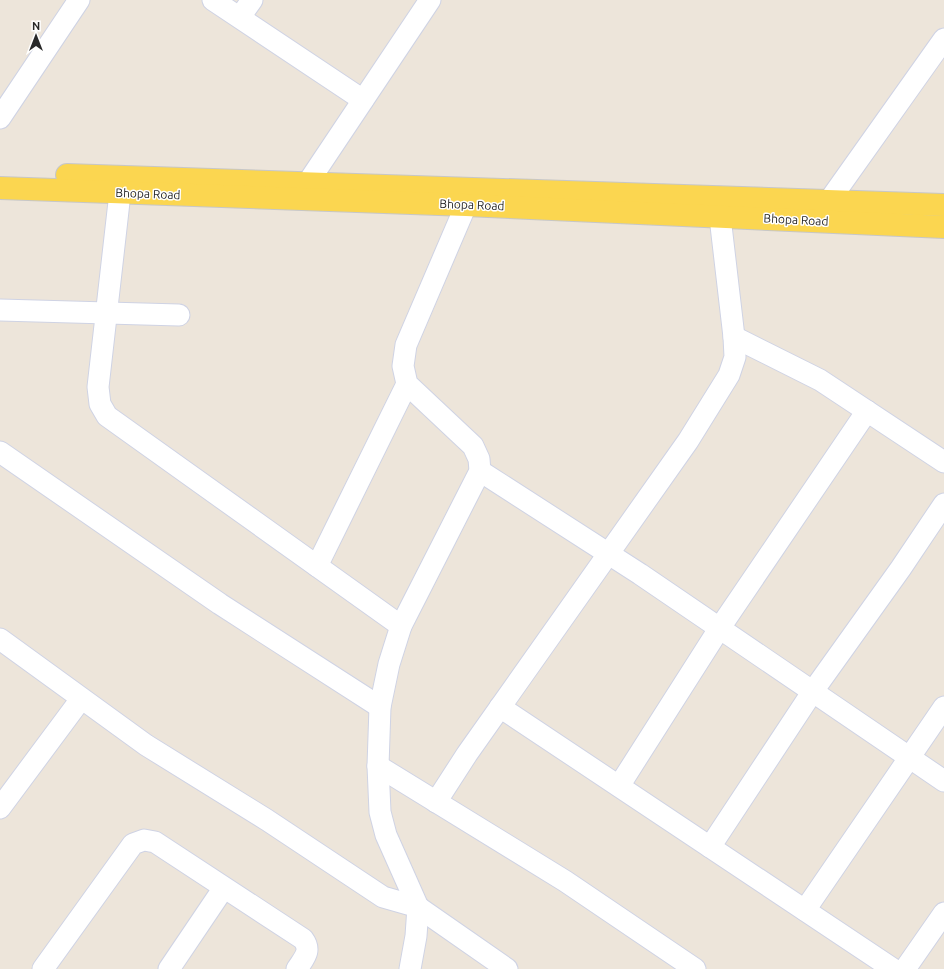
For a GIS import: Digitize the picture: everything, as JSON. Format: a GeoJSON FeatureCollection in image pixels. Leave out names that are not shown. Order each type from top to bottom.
{"type":"FeatureCollection","features":[{"type":"Feature","properties":{"kind":"main road","name":"Bhopa Road"},"geometry":{"type":"LineString","coordinates":[[0,173],[307,184],[720,217],[944,227]]}},
{"type":"Feature","properties":{"kind":"main road","name":"Bhopa Road"},"geometry":{"type":"LineString","coordinates":[[0,188],[120,193],[829,201],[944,205]]}},
{"type":"Feature","properties":{"kind":"street"},"geometry":{"type":"LineString","coordinates":[[213,0],[363,100]]}},
{"type":"Feature","properties":{"kind":"street"},"geometry":{"type":"LineString","coordinates":[[240,17],[252,0]]}},
{"type":"Feature","properties":{"kind":"street"},"geometry":{"type":"LineString","coordinates":[[307,184],[430,0]]}},
{"type":"Feature","properties":{"kind":"street"},"geometry":{"type":"LineString","coordinates":[[0,118],[72,3]]}},
{"type":"Feature","properties":{"kind":"street"},"geometry":{"type":"LineString","coordinates":[[829,201],[944,39]]}},
{"type":"Feature","properties":{"kind":"street"},"geometry":{"type":"LineString","coordinates":[[120,193],[98,386],[100,404],[107,416],[401,626]]}},
{"type":"Feature","properties":{"kind":"street"},"geometry":{"type":"LineString","coordinates":[[410,969],[416,936],[418,907],[386,835],[380,812],[378,766],[380,707],[389,664],[401,626],[480,471],[479,459],[473,446],[407,384],[402,366],[406,345],[467,197]]}},
{"type":"Feature","properties":{"kind":"street"},"geometry":{"type":"LineString","coordinates":[[436,802],[500,707],[688,441],[729,375],[735,357],[734,337],[720,217]]}},
{"type":"Feature","properties":{"kind":"street"},"geometry":{"type":"LineString","coordinates":[[0,310],[179,315]]}},
{"type":"Feature","properties":{"kind":"street"},"geometry":{"type":"LineString","coordinates":[[734,337],[820,380],[944,462]]}},
{"type":"Feature","properties":{"kind":"street"},"geometry":{"type":"LineString","coordinates":[[317,566],[407,384]]}},
{"type":"Feature","properties":{"kind":"street"},"geometry":{"type":"LineString","coordinates":[[619,786],[719,628],[866,411]]}},
{"type":"Feature","properties":{"kind":"street"},"geometry":{"type":"LineString","coordinates":[[0,452],[220,604],[380,707]]}},
{"type":"Feature","properties":{"kind":"street"},"geometry":{"type":"LineString","coordinates":[[480,471],[719,628],[944,781]]}},
{"type":"Feature","properties":{"kind":"street"},"geometry":{"type":"LineString","coordinates":[[710,847],[813,691],[901,568],[944,504]]}},
{"type":"Feature","properties":{"kind":"street"},"geometry":{"type":"LineString","coordinates":[[0,639],[146,745],[268,820],[383,898],[418,907],[507,969]]}},
{"type":"Feature","properties":{"kind":"street"},"geometry":{"type":"LineString","coordinates":[[0,808],[81,699]]}},
{"type":"Feature","properties":{"kind":"street"},"geometry":{"type":"LineString","coordinates":[[500,707],[893,969]]}},
{"type":"Feature","properties":{"kind":"street"},"geometry":{"type":"LineString","coordinates":[[805,910],[908,757],[944,707]]}},
{"type":"Feature","properties":{"kind":"street"},"geometry":{"type":"LineString","coordinates":[[378,766],[564,881],[695,969]]}},
{"type":"Feature","properties":{"kind":"street"},"geometry":{"type":"LineString","coordinates":[[43,969],[133,844],[144,840],[155,842],[223,889],[303,939],[307,945],[308,951],[297,969]]}},
{"type":"Feature","properties":{"kind":"street"},"geometry":{"type":"LineString","coordinates":[[169,969],[223,889]]}},
{"type":"Feature","properties":{"kind":"street"},"geometry":{"type":"LineString","coordinates":[[905,969],[944,913]]}}]}
